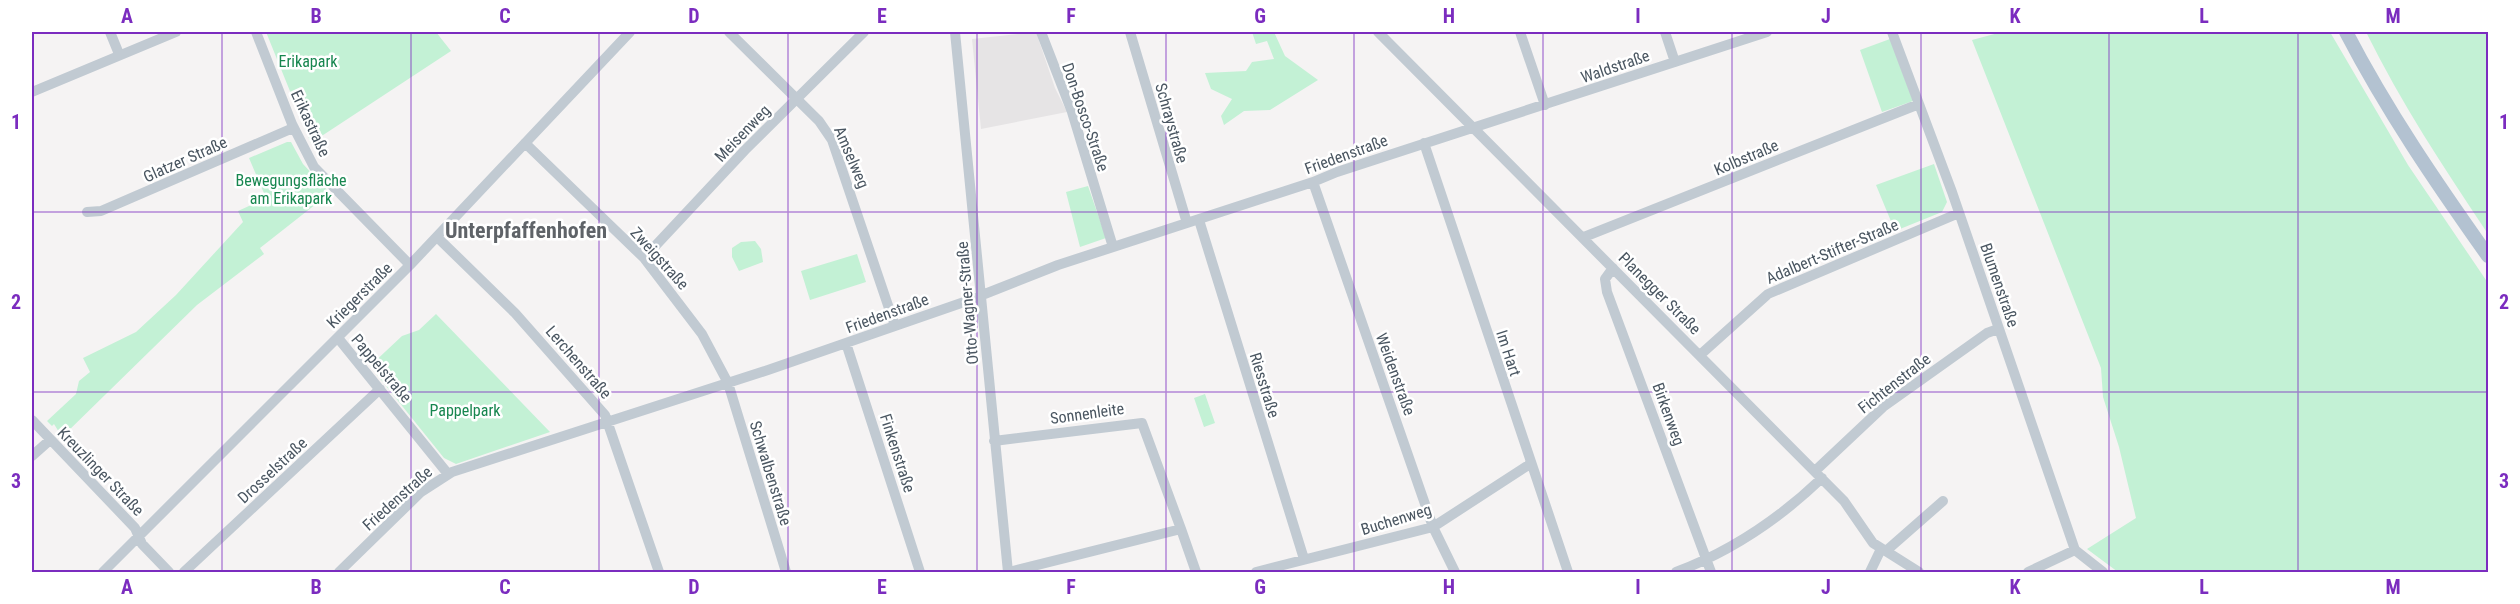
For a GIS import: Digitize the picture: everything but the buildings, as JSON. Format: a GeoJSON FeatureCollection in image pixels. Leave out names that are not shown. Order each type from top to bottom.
{"type":"FeatureCollection","features":[{"type":"Feature","properties":{"kind":"main road"},"geometry":{"type":"LineString","coordinates":[[2346,32],[2370,78],[2421,162],[2488,256]]}},
{"type":"Feature","properties":{"kind":"street"},"geometry":{"type":"LineString","coordinates":[[110,32],[119,54]]}},
{"type":"Feature","properties":{"kind":"street"},"geometry":{"type":"LineString","coordinates":[[32,92],[176,32]]}},
{"type":"Feature","properties":{"kind":"street","name":"Erikastraße"},"geometry":{"type":"LineString","coordinates":[[256,32],[293,128],[314,167],[410,265]]}},
{"type":"Feature","properties":{"kind":"street","name":"Kriegerstraße"},"geometry":{"type":"LineString","coordinates":[[103,573],[410,265],[630,32]]}},
{"type":"Feature","properties":{"kind":"street","name":"Amselweg"},"geometry":{"type":"LineString","coordinates":[[729,32],[819,121],[836,149],[895,326]]}},
{"type":"Feature","properties":{"kind":"street","name":"Meisenweg"},"geometry":{"type":"LineString","coordinates":[[644,258],[745,150],[864,32]]}},
{"type":"Feature","properties":{"kind":"street","name":"Otto-Wagner-Straße"},"geometry":{"type":"LineString","coordinates":[[955,32],[982,295],[994,441],[1009,573]]}},
{"type":"Feature","properties":{"kind":"street","name":"Don-Bosco-Straße"},"geometry":{"type":"LineString","coordinates":[[1041,32],[1072,112],[1113,247]]}},
{"type":"Feature","properties":{"kind":"street","name":"Schraystraße"},"geometry":{"type":"LineString","coordinates":[[1130,32],[1187,223]]}},
{"type":"Feature","properties":{"kind":"street","name":"Planegger Straße"},"geometry":{"type":"LineString","coordinates":[[1378,32],[1819,475],[1844,501],[1866,535],[1883,550],[1902,559],[1919,573]]}},
{"type":"Feature","properties":{"kind":"street"},"geometry":{"type":"LineString","coordinates":[[1520,32],[1545,105]]}},
{"type":"Feature","properties":{"kind":"street"},"geometry":{"type":"LineString","coordinates":[[1665,32],[1675,62]]}},
{"type":"Feature","properties":{"kind":"street","name":"Waldstraße"},"geometry":{"type":"LineString","coordinates":[[1473,128],[1675,62],[1742,35],[1767,32]]}},
{"type":"Feature","properties":{"kind":"street","name":"Blumenstraße"},"geometry":{"type":"LineString","coordinates":[[1892,32],[1959,213],[2075,550]]}},
{"type":"Feature","properties":{"kind":"street","name":"Kolbstraße"},"geometry":{"type":"LineString","coordinates":[[1584,237],[1919,104]]}},
{"type":"Feature","properties":{"kind":"street","name":"Glatzer Straße"},"geometry":{"type":"LineString","coordinates":[[87,212],[101,211],[293,128]]}},
{"type":"Feature","properties":{"kind":"street","name":"Friedenstraße"},"geometry":{"type":"LineString","coordinates":[[346,570],[421,492],[448,474],[846,344],[1058,265],[1313,182],[1336,171],[1473,128]]}},
{"type":"Feature","properties":{"kind":"street","name":"Zweigstraße"},"geometry":{"type":"LineString","coordinates":[[525,142],[644,258],[702,334],[728,383]]}},
{"type":"Feature","properties":{"kind":"street","name":"Im Hart"},"geometry":{"type":"LineString","coordinates":[[1424,143],[1568,573]]}},
{"type":"Feature","properties":{"kind":"street","name":"Weidenstraße"},"geometry":{"type":"LineString","coordinates":[[1313,182],[1433,527],[1455,573]]}},
{"type":"Feature","properties":{"kind":"street","name":"Adalbert-Stifter-Straße"},"geometry":{"type":"LineString","coordinates":[[1700,355],[1768,294],[1959,213]]}},
{"type":"Feature","properties":{"kind":"street","name":"Riesstraße"},"geometry":{"type":"LineString","coordinates":[[1198,220],[1304,560]]}},
{"type":"Feature","properties":{"kind":"street","name":"Lerchenstraße"},"geometry":{"type":"LineString","coordinates":[[437,237],[515,313],[605,415],[658,573]]}},
{"type":"Feature","properties":{"kind":"street","name":"Birkenweg"},"geometry":{"type":"LineString","coordinates":[[1613,268],[1607,275],[1605,287],[1711,573]]}},
{"type":"Feature","properties":{"kind":"street","name":"Fichtenstraße"},"geometry":{"type":"LineString","coordinates":[[1676,573],[1707,561],[1764,529],[1883,407],[1987,333],[1998,329]]}},
{"type":"Feature","properties":{"kind":"street","name":"Pappelstraße"},"geometry":{"type":"LineString","coordinates":[[338,338],[448,474]]}},
{"type":"Feature","properties":{"kind":"street","name":"Finkenstraße"},"geometry":{"type":"LineString","coordinates":[[846,344],[920,573]]}},
{"type":"Feature","properties":{"kind":"street","name":"Schwalbenstraße"},"geometry":{"type":"LineString","coordinates":[[728,383],[786,573]]}},
{"type":"Feature","properties":{"kind":"street","name":"Drosselstraße"},"geometry":{"type":"LineString","coordinates":[[184,573],[380,389]]}},
{"type":"Feature","properties":{"kind":"street","name":"Kreuzlinger Straße"},"geometry":{"type":"LineString","coordinates":[[32,420],[135,528],[142,544],[169,573]]}},
{"type":"Feature","properties":{"kind":"street","name":"Sonnenleite"},"geometry":{"type":"LineString","coordinates":[[994,441],[1142,423],[1182,529]]}},
{"type":"Feature","properties":{"kind":"street"},"geometry":{"type":"LineString","coordinates":[[32,456],[50,440]]}},
{"type":"Feature","properties":{"kind":"street","name":"Buchenweg"},"geometry":{"type":"LineString","coordinates":[[1256,573],[1433,527],[1530,464]]}},
{"type":"Feature","properties":{"kind":"street"},"geometry":{"type":"LineString","coordinates":[[1870,573],[1883,550],[1943,501]]}},
{"type":"Feature","properties":{"kind":"street"},"geometry":{"type":"LineString","coordinates":[[1009,573],[1182,529],[1197,573]]}},
{"type":"Feature","properties":{"kind":"street"},"geometry":{"type":"LineString","coordinates":[[2028,573],[2075,550],[2103,573]]}},
{"type":"Feature","properties":{"kind":"shaded area"},"geometry":{"type":"Polygon","coordinates":[[[1036,32],[1055,88],[1067,112],[981,129],[972,39],[1036,32]]]}},
{"type":"Feature","properties":{"kind":"green space","name":"Erikapark"},"geometry":{"type":"Polygon","coordinates":[[[266,32],[436,32],[451,51],[311,143],[266,32]]]}},
{"type":"Feature","properties":{"kind":"green space"},"geometry":{"type":"Polygon","coordinates":[[[1252,32],[1274,32],[1285,56],[1318,80],[1270,110],[1244,111],[1224,125],[1221,116],[1232,99],[1211,89],[1205,73],[1246,71],[1252,62],[1274,59],[1267,41],[1256,44],[1252,32]]]}},
{"type":"Feature","properties":{"kind":"green space"},"geometry":{"type":"Polygon","coordinates":[[[2002,32],[2330,32],[2408,165],[2488,283],[2488,572],[2118,572],[2087,549],[2136,518],[2119,447],[2103,397],[2101,368],[1972,40],[2002,32]]]}},
{"type":"Feature","properties":{"kind":"green space"},"geometry":{"type":"Polygon","coordinates":[[[2366,32],[2488,32],[2488,234],[2408,110],[2366,32]]]}},
{"type":"Feature","properties":{"kind":"green space"},"geometry":{"type":"Polygon","coordinates":[[[1890,39],[1913,101],[1882,112],[1860,50],[1890,39]]]}},
{"type":"Feature","properties":{"kind":"green space","name":"Bewegungsfläche am Erikapark"},"geometry":{"type":"Polygon","coordinates":[[[291,142],[303,164],[330,193],[260,248],[264,254],[197,305],[62,437],[54,424],[52,426],[47,421],[76,394],[79,381],[90,372],[83,358],[136,332],[176,295],[243,222],[238,211],[266,198],[249,158],[291,142]]]}},
{"type":"Feature","properties":{"kind":"green space"},"geometry":{"type":"Polygon","coordinates":[[[1934,164],[1947,202],[1942,212],[1895,231],[1876,185],[1934,164]]]}},
{"type":"Feature","properties":{"kind":"green space"},"geometry":{"type":"Polygon","coordinates":[[[1088,186],[1106,238],[1080,247],[1066,192],[1088,186]]]}},
{"type":"Feature","properties":{"kind":"green space"},"geometry":{"type":"Polygon","coordinates":[[[755,241],[761,249],[763,262],[739,271],[732,257],[732,248],[741,242],[755,241]]]}},
{"type":"Feature","properties":{"kind":"green space"},"geometry":{"type":"Polygon","coordinates":[[[857,254],[866,282],[810,300],[801,271],[857,254]]]}},
{"type":"Feature","properties":{"kind":"green space","name":"Pappelpark"},"geometry":{"type":"Polygon","coordinates":[[[436,314],[550,432],[456,464],[444,458],[370,366],[402,336],[419,330],[436,314]]]}},
{"type":"Feature","properties":{"kind":"green space"},"geometry":{"type":"Polygon","coordinates":[[[1205,394],[1215,423],[1204,427],[1194,398],[1205,394]]]}},
{"type":"Feature","properties":{"kind":"district","name":"Unterpfaffenhofen"},"geometry":{"type":"Point","coordinates":[526,230]}}]}
